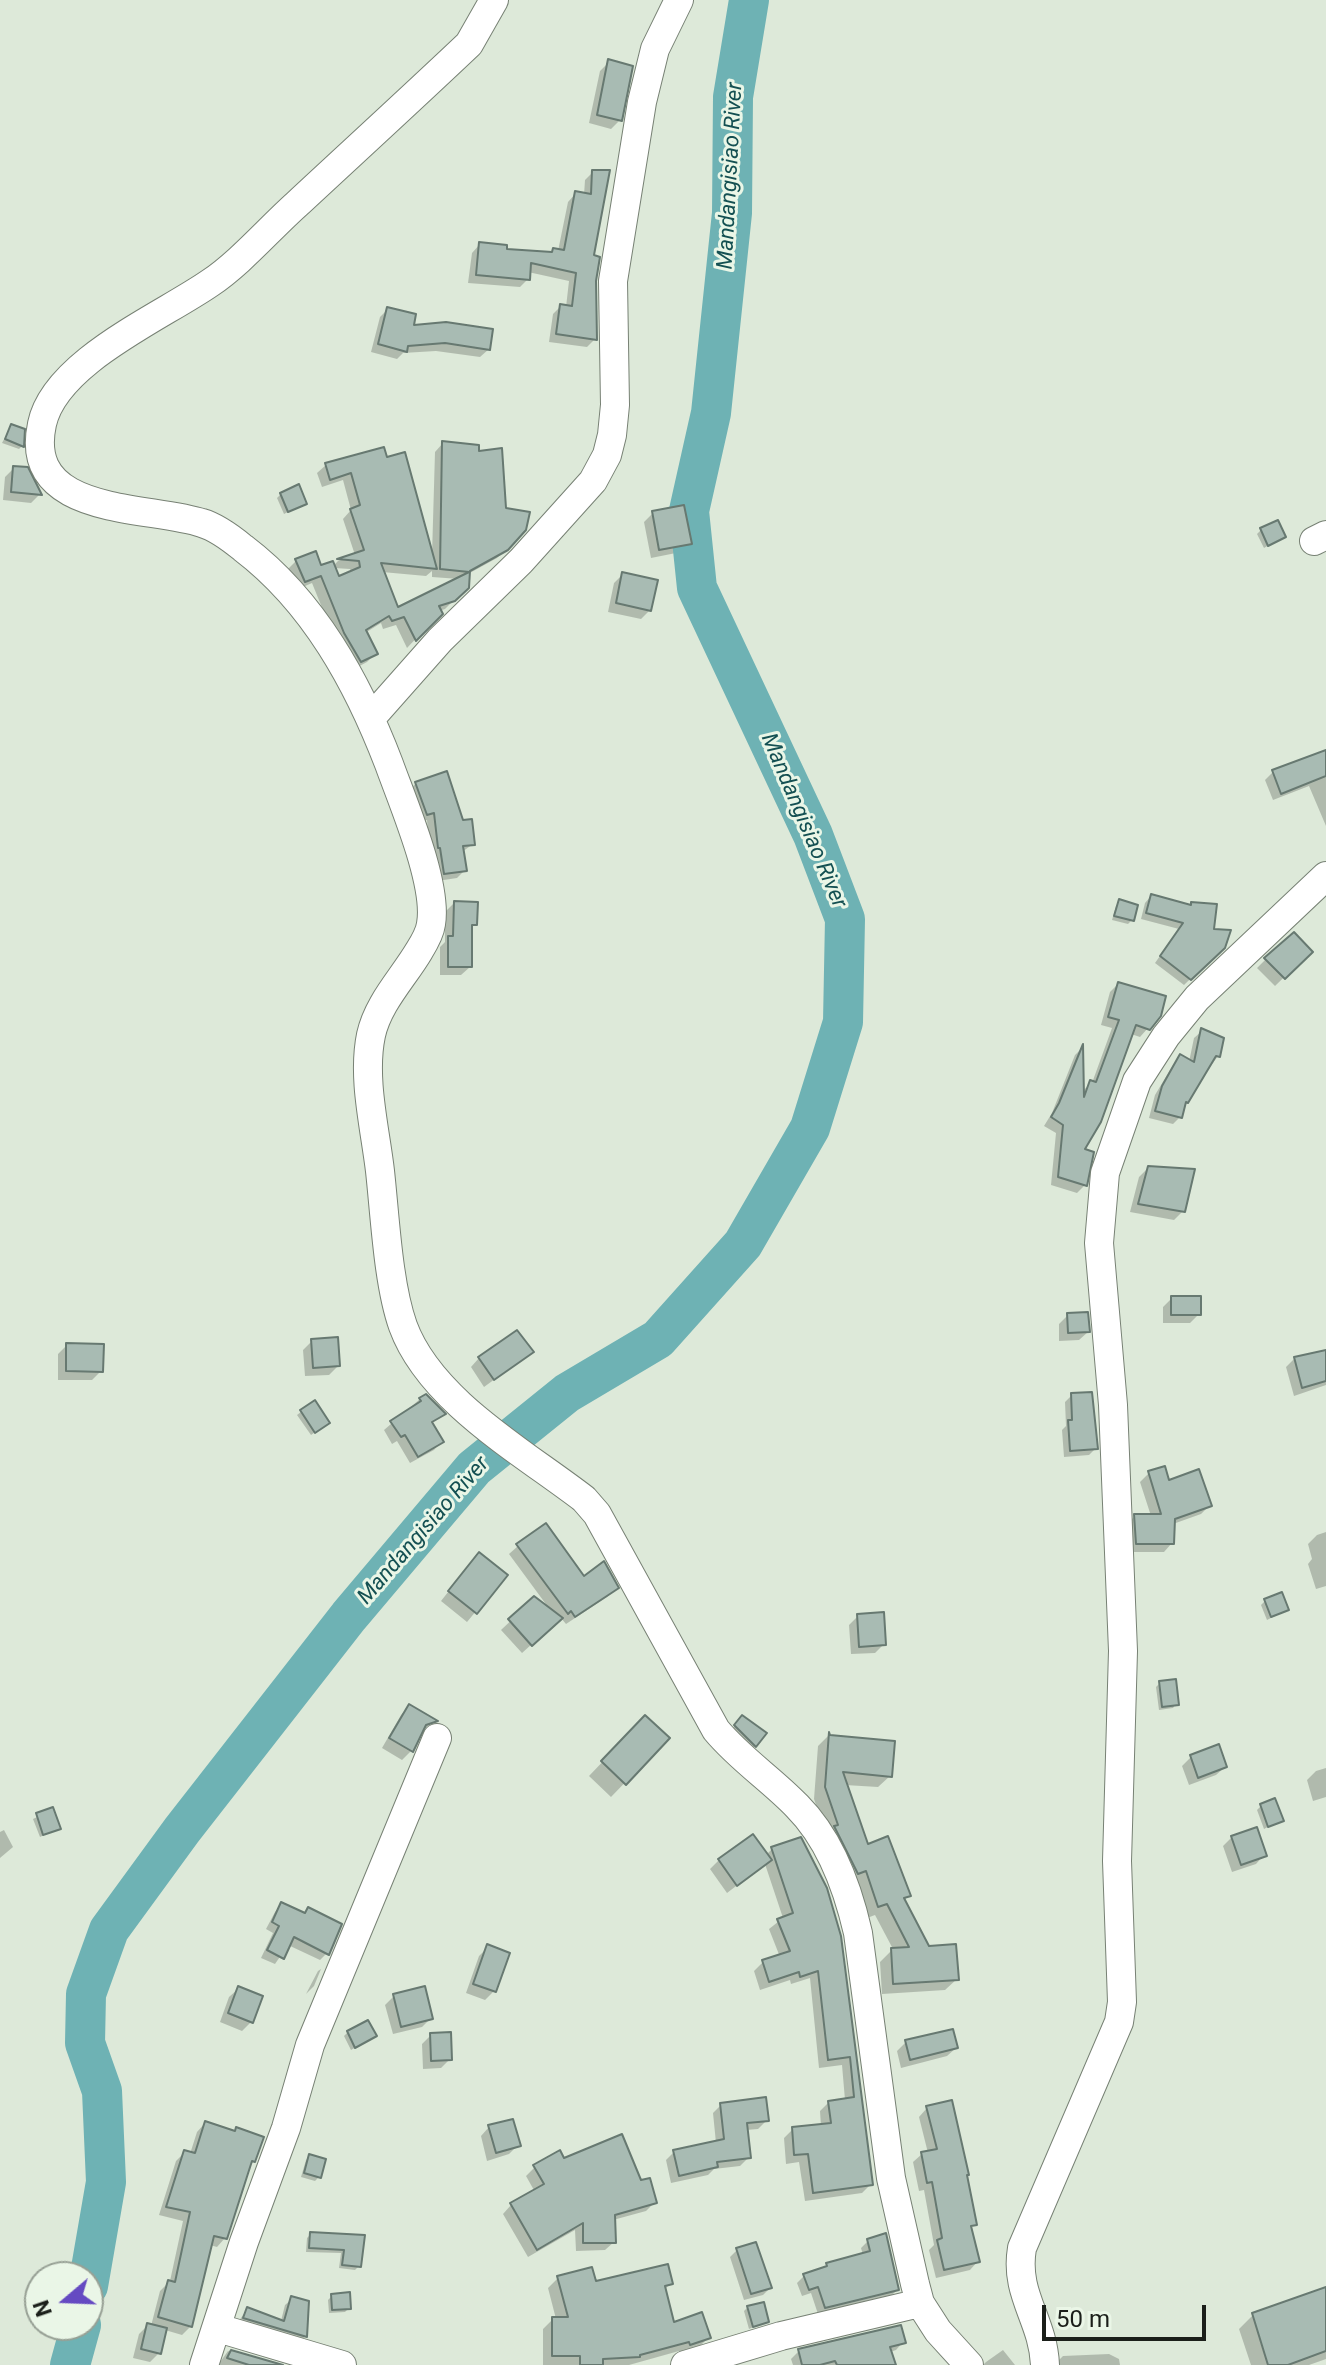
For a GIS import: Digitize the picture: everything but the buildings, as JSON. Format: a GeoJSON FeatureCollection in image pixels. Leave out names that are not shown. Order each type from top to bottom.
{"type":"FeatureCollection","features":[{"type":"Feature","properties":{"kind":"street"},"geometry":{"type":"LineString","coordinates":[[494,0],[469,44],[213,281],[156,314],[98,354],[51,398],[39,439],[45,464],[57,484],[80,497],[112,507],[204,523],[240,545],[268,569],[293,597],[342,660],[371,718],[413,828],[431,900],[431,925],[421,948],[383,1006],[373,1027],[367,1057],[386,1230],[401,1322],[413,1350],[431,1376],[468,1411],[584,1499],[597,1514],[716,1730],[731,1748],[798,1807],[816,1829],[850,1900],[858,1933],[891,2178],[920,2303],[938,2331],[969,2365]]}},
{"type":"Feature","properties":{"kind":"street"},"geometry":{"type":"LineString","coordinates":[[371,718],[440,640],[521,561],[583,493],[607,455],[615,405],[613,281],[642,102],[655,49],[679,0]]}},
{"type":"Feature","properties":{"kind":"street"},"geometry":{"type":"LineString","coordinates":[[1045,2365],[1038,2326],[1022,2290],[1019,2267],[1022,2248],[1119,2022],[1122,2002],[1117,1861],[1123,1651],[1113,1405],[1099,1243],[1105,1173],[1137,1081],[1166,1036],[1197,998],[1326,876]]}},
{"type":"Feature","properties":{"kind":"street"},"geometry":{"type":"LineString","coordinates":[[204,2365],[244,2242],[286,2128],[310,2045],[437,1738]]}},
{"type":"Feature","properties":{"kind":"street"},"geometry":{"type":"LineString","coordinates":[[685,2365],[781,2336],[920,2303]]}},
{"type":"Feature","properties":{"kind":"street"},"geometry":{"type":"LineString","coordinates":[[218,2328],[297,2359],[342,2365]]}},
{"type":"Feature","properties":{"kind":"waterway","name":"Mandangisiao River"},"geometry":{"type":"LineString","coordinates":[[92,2261],[106,2182],[102,2091],[85,2043],[86,1994],[109,1930],[182,1830],[349,1616],[474,1468],[567,1393],[658,1339],[743,1244],[810,1128],[843,1022],[845,919],[813,835],[697,588],[689,511],[711,413],[732,213],[733,97],[749,0]]}},
{"type":"Feature","properties":{"kind":"waterway","name":"Mandangisiao River"},"geometry":{"type":"LineString","coordinates":[[70,2365],[77,2341]]}}]}
